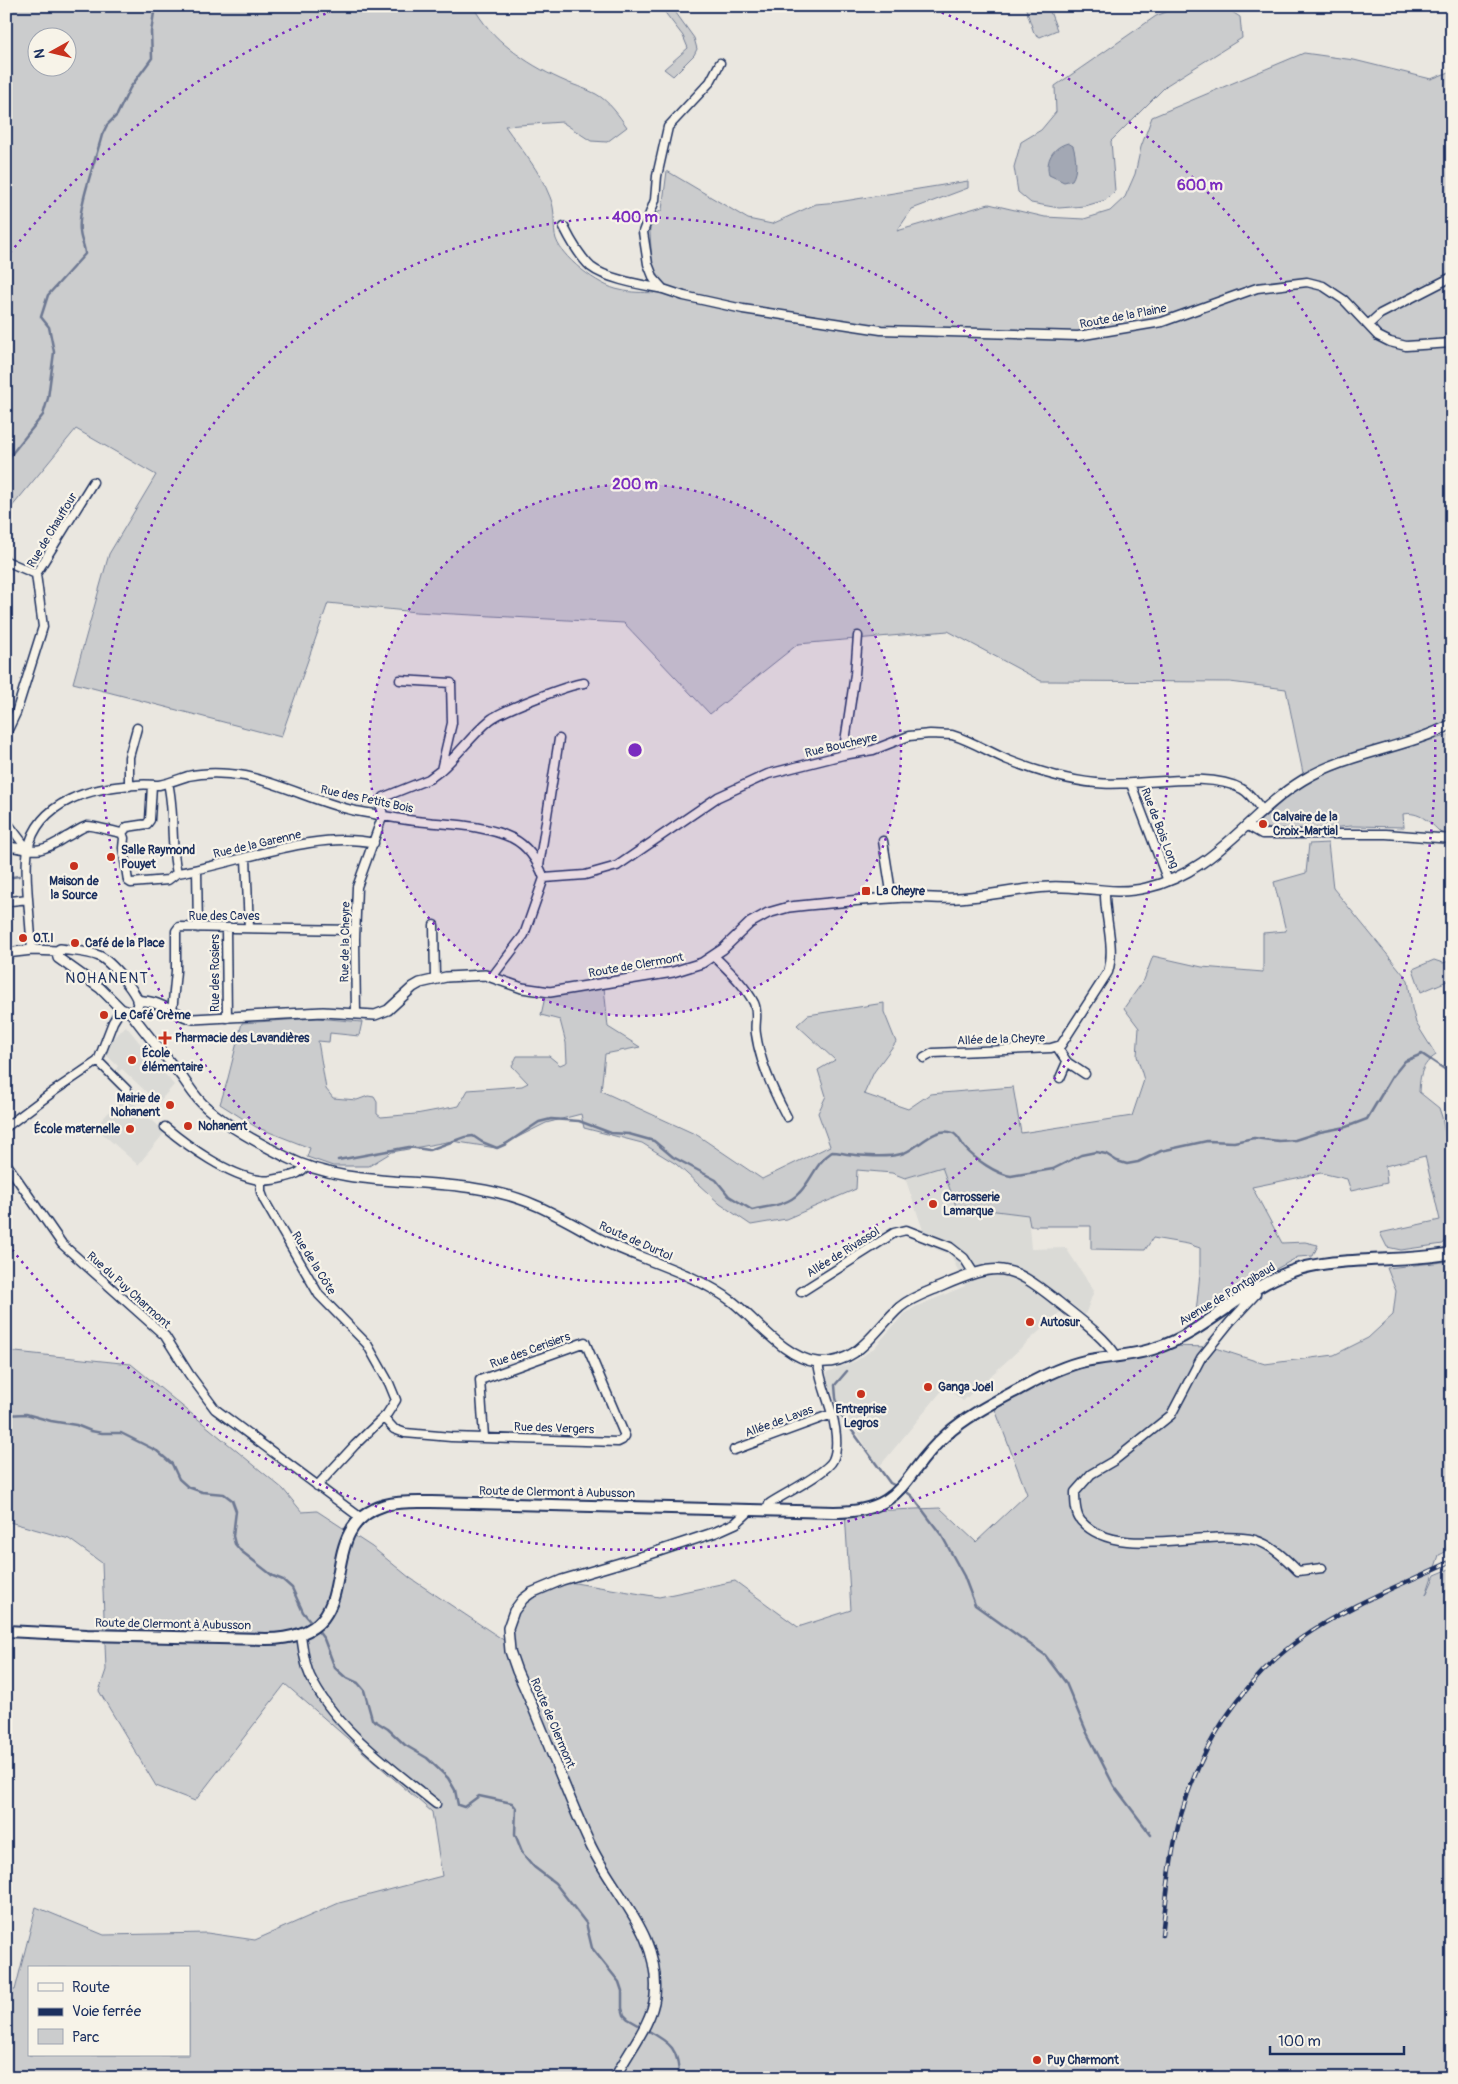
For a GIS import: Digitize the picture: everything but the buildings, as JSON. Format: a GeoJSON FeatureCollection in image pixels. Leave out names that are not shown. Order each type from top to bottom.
{"type":"FeatureCollection","features":[{"type":"Feature","properties":{"kind":"main road","name":"Avenue de Pontgibaud"},"geometry":{"type":"LineString","coordinates":[[1136,1353],[1173,1342],[1254,1290],[1280,1276],[1308,1267],[1452,1253]]}},
{"type":"Feature","properties":{"kind":"main road","name":"Route de Clermont à Aubusson"},"geometry":{"type":"LineString","coordinates":[[6,1631],[79,1635],[266,1639],[300,1635],[316,1626],[329,1611],[344,1542],[361,1518],[383,1506],[412,1502],[849,1512],[864,1510],[880,1505],[899,1491],[937,1443],[972,1416],[1057,1369],[1084,1361],[1136,1353]]}},
{"type":"Feature","properties":{"kind":"street"},"geometry":{"type":"LineString","coordinates":[[663,289],[654,279],[648,264],[643,232],[655,200],[657,176],[668,127],[710,82],[720,63]]}},
{"type":"Feature","properties":{"kind":"street","name":"Route de la Plaine"},"geometry":{"type":"LineString","coordinates":[[564,227],[572,244],[592,268],[622,280],[743,309],[881,330],[1078,336],[1162,322],[1257,288],[1307,282],[1324,286],[1344,300],[1378,336],[1390,342],[1406,346],[1452,343]]}},
{"type":"Feature","properties":{"kind":"street"},"geometry":{"type":"LineString","coordinates":[[1368,325],[1380,314],[1452,277]]}},
{"type":"Feature","properties":{"kind":"street","name":"Rue de Chauffour"},"geometry":{"type":"LineString","coordinates":[[6,734],[16,713],[43,626],[36,574],[93,482]]}},
{"type":"Feature","properties":{"kind":"street"},"geometry":{"type":"LineString","coordinates":[[6,561],[36,574]]}},
{"type":"Feature","properties":{"kind":"street"},"geometry":{"type":"LineString","coordinates":[[843,755],[856,666],[858,636]]}},
{"type":"Feature","properties":{"kind":"street"},"geometry":{"type":"LineString","coordinates":[[400,680],[451,684],[452,722],[442,756],[441,770]]}},
{"type":"Feature","properties":{"kind":"street"},"geometry":{"type":"LineString","coordinates":[[441,770],[491,719],[506,710],[565,687],[584,683]]}},
{"type":"Feature","properties":{"kind":"street","name":"Route de Clermont"},"geometry":{"type":"LineString","coordinates":[[138,1001],[148,1001],[193,1019],[324,1012],[375,1016],[383,1013],[412,987],[435,978],[479,975],[492,977],[522,988],[540,991],[559,991],[673,972],[702,963],[714,956],[750,923],[777,909],[892,898],[965,898],[1050,887],[1105,891],[1134,890],[1168,881],[1206,861],[1292,787],[1326,768],[1427,735],[1452,724]]}},
{"type":"Feature","properties":{"kind":"street"},"geometry":{"type":"LineString","coordinates":[[129,786],[129,757],[137,728]]}},
{"type":"Feature","properties":{"kind":"street","name":"Rue Boucheyre"},"geometry":{"type":"LineString","coordinates":[[544,878],[585,875],[617,866],[718,797],[768,774],[843,755],[873,750],[909,736],[941,734],[963,738],[1008,760],[1058,777],[1098,783],[1131,784],[1214,780],[1245,790],[1263,811]]}},
{"type":"Feature","properties":{"kind":"street"},"geometry":{"type":"LineString","coordinates":[[539,866],[559,739]]}},
{"type":"Feature","properties":{"kind":"street","name":"Rue de la Cheyre"},"geometry":{"type":"LineString","coordinates":[[356,1014],[357,887],[383,815],[380,803],[384,797],[428,779],[441,770]]}},
{"type":"Feature","properties":{"kind":"street","name":"Rue des Petits Bois"},"geometry":{"type":"LineString","coordinates":[[28,850],[38,827],[63,803],[86,792],[168,783],[190,776],[205,774],[244,776],[283,786],[316,800],[383,815],[414,821],[490,829],[522,844],[532,854],[544,878]]}},
{"type":"Feature","properties":{"kind":"street"},"geometry":{"type":"LineString","coordinates":[[168,783],[172,801],[172,854],[177,873]]}},
{"type":"Feature","properties":{"kind":"street","name":"Rue de Bois Long"},"geometry":{"type":"LineString","coordinates":[[1131,784],[1168,881]]}},
{"type":"Feature","properties":{"kind":"street"},"geometry":{"type":"LineString","coordinates":[[6,846],[28,850],[42,850],[52,847],[89,825],[122,833],[127,827],[147,824],[150,820],[152,785]]}},
{"type":"Feature","properties":{"kind":"street"},"geometry":{"type":"LineString","coordinates":[[6,821],[28,850],[28,899],[32,950]]}},
{"type":"Feature","properties":{"kind":"street"},"geometry":{"type":"LineString","coordinates":[[1248,826],[1262,834],[1386,834],[1452,839]]}},
{"type":"Feature","properties":{"kind":"street","name":"Rue de la Garenne"},"geometry":{"type":"LineString","coordinates":[[122,833],[128,881],[131,883],[168,880],[177,873],[316,842],[352,840],[374,843]]}},
{"type":"Feature","properties":{"kind":"street"},"geometry":{"type":"LineString","coordinates":[[883,841],[892,898]]}},
{"type":"Feature","properties":{"kind":"street"},"geometry":{"type":"LineString","coordinates":[[246,858],[249,928]]}},
{"type":"Feature","properties":{"kind":"street"},"geometry":{"type":"LineString","coordinates":[[197,870],[198,928]]}},
{"type":"Feature","properties":{"kind":"street"},"geometry":{"type":"LineString","coordinates":[[492,977],[524,935],[544,878]]}},
{"type":"Feature","properties":{"kind":"street","name":"Allée de la Cheyre"},"geometry":{"type":"LineString","coordinates":[[924,1058],[933,1053],[1051,1048],[1063,1042],[1108,972],[1110,965],[1111,952],[1105,891]]}},
{"type":"Feature","properties":{"kind":"street"},"geometry":{"type":"LineString","coordinates":[[6,904],[11,901],[28,899]]}},
{"type":"Feature","properties":{"kind":"street"},"geometry":{"type":"LineString","coordinates":[[434,925],[435,978]]}},
{"type":"Feature","properties":{"kind":"street","name":"Rue des Caves"},"geometry":{"type":"LineString","coordinates":[[172,1012],[176,971],[176,930],[179,927],[356,930]]}},
{"type":"Feature","properties":{"kind":"street","name":"Rue des Rosiers"},"geometry":{"type":"LineString","coordinates":[[226,928],[227,1018]]}},
{"type":"Feature","properties":{"kind":"street"},"geometry":{"type":"LineString","coordinates":[[6,953],[32,950],[57,951],[60,949],[99,956],[118,972],[138,1001],[137,1009],[131,1013],[121,1009],[100,988],[58,958],[57,951]]}},
{"type":"Feature","properties":{"kind":"street"},"geometry":{"type":"LineString","coordinates":[[714,956],[739,982],[754,1002],[757,1013],[756,1033],[761,1060],[778,1102],[787,1117]]}},
{"type":"Feature","properties":{"kind":"street"},"geometry":{"type":"LineString","coordinates":[[6,1126],[98,1061],[113,1022],[121,1009]]}},
{"type":"Feature","properties":{"kind":"street","name":"Route de Durtol"},"geometry":{"type":"LineString","coordinates":[[131,1013],[185,1080],[195,1097],[206,1108],[233,1127],[306,1166],[326,1173],[346,1176],[453,1185],[508,1195],[535,1204],[611,1244],[705,1284],[732,1302],[790,1351],[806,1359],[818,1362],[843,1358],[855,1353],[866,1345],[903,1304],[973,1272],[988,1268],[1021,1275],[1070,1311],[1103,1340],[1116,1356]]}},
{"type":"Feature","properties":{"kind":"street"},"geometry":{"type":"LineString","coordinates":[[1057,1046],[1067,1062],[1085,1074]]}},
{"type":"Feature","properties":{"kind":"street"},"geometry":{"type":"LineString","coordinates":[[98,1061],[127,1090]]}},
{"type":"Feature","properties":{"kind":"street"},"geometry":{"type":"LineString","coordinates":[[1060,1078],[1067,1062]]}},
{"type":"Feature","properties":{"kind":"street"},"geometry":{"type":"LineString","coordinates":[[165,1127],[219,1165],[261,1181],[292,1176],[302,1172],[306,1166]]}},
{"type":"Feature","properties":{"kind":"street","name":"Rue du Puy Charmont"},"geometry":{"type":"LineString","coordinates":[[6,1163],[62,1244],[165,1336],[189,1374],[215,1409],[361,1518]]}},
{"type":"Feature","properties":{"kind":"street","name":"Rue de la Côte"},"geometry":{"type":"LineString","coordinates":[[261,1181],[261,1192],[267,1206],[318,1295],[360,1336],[389,1383],[396,1400],[384,1418],[355,1444],[318,1486]]}},
{"type":"Feature","properties":{"kind":"street","name":"Allée de Rivassol"},"geometry":{"type":"LineString","coordinates":[[801,1292],[894,1233],[906,1230],[950,1248],[964,1258],[973,1272]]}},
{"type":"Feature","properties":{"kind":"street"},"geometry":{"type":"LineString","coordinates":[[1254,1290],[1256,1294],[1201,1358],[1172,1415],[1114,1460],[1091,1474],[1075,1492],[1076,1506],[1081,1521],[1104,1538],[1128,1542],[1222,1537],[1256,1540],[1282,1554],[1298,1571],[1322,1568]]}},
{"type":"Feature","properties":{"kind":"street","name":"Rue des Vergers"},"geometry":{"type":"LineString","coordinates":[[384,1418],[398,1431],[451,1437],[618,1442],[625,1436],[624,1430],[585,1342]]}},
{"type":"Feature","properties":{"kind":"street","name":"Rue des Cerisiers"},"geometry":{"type":"LineString","coordinates":[[484,1437],[480,1380],[585,1342]]}},
{"type":"Feature","properties":{"kind":"street"},"geometry":{"type":"LineString","coordinates":[[767,1510],[769,1504],[821,1472],[832,1462],[836,1446],[832,1414],[819,1378],[818,1362]]}},
{"type":"Feature","properties":{"kind":"street","name":"Allée de Lavas"},"geometry":{"type":"LineString","coordinates":[[734,1450],[832,1414]]}},
{"type":"Feature","properties":{"kind":"street","name":"Route de Clermont"},"geometry":{"type":"LineString","coordinates":[[615,2078],[641,2032],[655,1998],[654,1966],[651,1950],[622,1896],[588,1841],[517,1671],[508,1643],[509,1622],[523,1599],[539,1588],[647,1556],[716,1532],[736,1523],[750,1510]]}},
{"type":"Feature","properties":{"kind":"street"},"geometry":{"type":"LineString","coordinates":[[300,1635],[309,1674],[318,1692],[370,1751],[436,1804]]}},
{"type":"Feature","properties":{"kind":"shaded area"},"geometry":{"type":"Polygon","coordinates":[[[1068,143],[1073,146],[1076,168],[1072,180],[1064,182],[1049,175],[1048,164],[1054,151],[1068,143]]]}},
{"type":"Feature","properties":{"kind":"shaded area","name":"École élémentaire"},"geometry":{"type":"Polygon","coordinates":[[[126,1026],[174,1085],[158,1103],[122,1069],[118,1072],[116,1069],[118,1066],[105,1054],[108,1043],[126,1026]]]}},
{"type":"Feature","properties":{"kind":"shaded area","name":"École maternelle"},"geometry":{"type":"Polygon","coordinates":[[[125,1095],[165,1132],[138,1165],[95,1127],[125,1095]]]}},
{"type":"Feature","properties":{"kind":"shaded area"},"geometry":{"type":"Polygon","coordinates":[[[942,1166],[956,1206],[1028,1215],[1031,1249],[1066,1248],[1094,1291],[1085,1315],[1070,1303],[963,1401],[945,1387],[879,1467],[826,1383],[827,1372],[856,1361],[874,1348],[903,1315],[915,1307],[965,1286],[951,1255],[923,1244],[923,1230],[905,1178],[942,1166]]]}},
{"type":"Feature","properties":{"kind":"green space"},"geometry":{"type":"Polygon","coordinates":[[[6,6],[473,6],[480,18],[499,40],[522,58],[547,73],[601,97],[627,127],[607,142],[591,141],[562,122],[505,126],[530,160],[546,187],[553,207],[555,235],[564,252],[591,277],[612,288],[628,292],[654,293],[649,218],[662,210],[667,171],[748,219],[772,224],[816,204],[968,181],[968,188],[912,209],[897,231],[989,204],[1045,217],[1084,219],[1110,211],[1125,197],[1135,174],[1141,147],[1152,117],[1304,53],[1354,60],[1431,79],[1452,71],[1452,718],[1445,723],[1303,773],[1286,689],[1230,682],[1041,681],[948,631],[798,644],[710,714],[624,623],[416,612],[328,603],[281,737],[73,683],[109,554],[156,475],[76,429],[6,514],[6,6]]]}},
{"type":"Feature","properties":{"kind":"green space"},"geometry":{"type":"Polygon","coordinates":[[[660,6],[671,6],[694,38],[697,49],[694,55],[673,76],[664,69],[688,48],[683,36],[660,6]]]}},
{"type":"Feature","properties":{"kind":"green space"},"geometry":{"type":"Polygon","coordinates":[[[1025,6],[1048,6],[1057,30],[1040,37],[1034,33],[1025,6]]]}},
{"type":"Feature","properties":{"kind":"green space"},"geometry":{"type":"Polygon","coordinates":[[[1181,6],[1223,6],[1240,17],[1242,38],[1167,85],[1111,141],[1115,191],[1106,200],[1085,206],[1059,208],[1031,203],[1018,192],[1014,167],[1021,142],[1041,130],[1056,112],[1055,86],[1156,16],[1181,6]]]}},
{"type":"Feature","properties":{"kind":"green space"},"geometry":{"type":"Polygon","coordinates":[[[1452,734],[1452,834],[1441,833],[1424,818],[1414,814],[1403,814],[1404,827],[1352,826],[1305,830],[1262,828],[1260,821],[1296,790],[1325,773],[1360,759],[1452,734]]]}},
{"type":"Feature","properties":{"kind":"green space"},"geometry":{"type":"Polygon","coordinates":[[[1328,843],[1333,888],[1408,980],[1416,1023],[1436,1055],[1427,1063],[1422,1071],[1419,1092],[1439,1108],[1442,1117],[1452,1175],[1452,1232],[1443,1244],[1401,1250],[1387,1247],[1380,1233],[1440,1220],[1425,1156],[1385,1166],[1387,1183],[1351,1191],[1347,1179],[1321,1173],[1252,1187],[1282,1243],[1305,1242],[1318,1245],[1313,1256],[1298,1257],[1196,1313],[1200,1273],[1200,1248],[1153,1238],[1145,1250],[1091,1249],[1091,1226],[1030,1226],[1028,1215],[956,1206],[942,1167],[905,1178],[892,1173],[857,1170],[856,1189],[786,1219],[751,1225],[720,1204],[676,1164],[642,1143],[584,1128],[581,1114],[546,1123],[496,1148],[452,1141],[392,1152],[369,1166],[333,1166],[307,1157],[310,1148],[256,1127],[220,1104],[242,1023],[317,1018],[362,1022],[359,1036],[330,1033],[329,1042],[318,1041],[326,1089],[333,1098],[357,1100],[368,1096],[374,1097],[377,1102],[377,1114],[381,1117],[416,1114],[459,1106],[468,1090],[522,1086],[528,1083],[512,1066],[517,1056],[549,1056],[560,1065],[567,1062],[566,1043],[560,1020],[541,1015],[545,997],[604,987],[608,1027],[640,1047],[605,1054],[601,1091],[697,1135],[762,1179],[830,1146],[818,1113],[826,1096],[818,1070],[835,1060],[797,1025],[808,1015],[884,1003],[884,1012],[896,1042],[874,1072],[864,1094],[908,1109],[930,1094],[1013,1087],[1021,1133],[1132,1116],[1144,1080],[1137,1056],[1139,1028],[1124,1008],[1144,980],[1153,956],[1202,967],[1263,972],[1263,933],[1286,931],[1274,882],[1306,873],[1309,844],[1328,843]]]}},
{"type":"Feature","properties":{"kind":"green space"},"geometry":{"type":"Polygon","coordinates":[[[1434,960],[1443,963],[1452,960],[1452,979],[1421,992],[1413,969],[1434,960]]]}},
{"type":"Feature","properties":{"kind":"green space"},"geometry":{"type":"Polygon","coordinates":[[[1452,1261],[1452,1549],[1439,1555],[1426,1595],[1435,1575],[1452,1568],[1452,2078],[6,2078],[6,1990],[15,1990],[36,1907],[104,1935],[207,1933],[255,1940],[339,1903],[442,1876],[432,1812],[285,1684],[195,1801],[156,1786],[99,1691],[106,1670],[102,1563],[69,1539],[6,1521],[6,1351],[131,1364],[283,1489],[302,1512],[317,1511],[372,1547],[410,1578],[508,1643],[509,1627],[522,1599],[563,1581],[659,1597],[735,1581],[798,1627],[851,1610],[845,1512],[940,1508],[976,1542],[1027,1494],[993,1404],[1060,1368],[1167,1346],[1212,1347],[1265,1364],[1334,1355],[1368,1338],[1393,1315],[1396,1291],[1387,1268],[1452,1261]]]}},
{"type":"Feature","properties":{"kind":"waterway"},"geometry":{"type":"LineString","coordinates":[[6,461],[43,415],[48,398],[54,352],[49,327],[41,317],[48,295],[85,254],[80,234],[80,222],[88,184],[102,135],[107,125],[117,115],[130,88],[152,58],[151,32],[155,6]]}},
{"type":"Feature","properties":{"kind":"waterway"},"geometry":{"type":"LineString","coordinates":[[6,878],[19,876]]}},
{"type":"Feature","properties":{"kind":"waterway"},"geometry":{"type":"LineString","coordinates":[[338,1160],[409,1147],[429,1150],[473,1136],[497,1148],[539,1122],[551,1119],[579,1121],[611,1133],[629,1134],[654,1141],[673,1157],[716,1180],[729,1196],[752,1210],[789,1201],[799,1193],[822,1161],[832,1152],[867,1156],[901,1154],[932,1135],[946,1131],[955,1134],[965,1148],[980,1161],[1005,1175],[1011,1176],[1053,1169],[1081,1155],[1096,1152],[1106,1154],[1117,1161],[1127,1164],[1138,1162],[1161,1151],[1207,1141],[1234,1142],[1254,1138],[1279,1141],[1295,1140],[1320,1132],[1346,1127],[1367,1119],[1392,1077],[1405,1061],[1422,1054],[1452,1074]]}},
{"type":"Feature","properties":{"kind":"waterway"},"geometry":{"type":"LineString","coordinates":[[847,1371],[835,1385],[840,1414],[890,1483],[894,1485]]}},
{"type":"Feature","properties":{"kind":"waterway"},"geometry":{"type":"LineString","coordinates":[[6,1415],[26,1414],[76,1425],[91,1431],[121,1433],[157,1451],[172,1464],[179,1479],[188,1487],[202,1492],[224,1494],[232,1500],[236,1511],[233,1536],[235,1544],[273,1576],[283,1580],[292,1588],[303,1612],[312,1623]]}},
{"type":"Feature","properties":{"kind":"waterway"},"geometry":{"type":"LineString","coordinates":[[908,1493],[942,1536],[964,1576],[975,1605],[1045,1655],[1066,1683],[1087,1733],[1114,1786],[1151,1835]]}},
{"type":"Feature","properties":{"kind":"waterway"},"geometry":{"type":"LineString","coordinates":[[315,1627],[324,1639],[335,1668],[345,1677],[358,1683],[364,1690],[372,1719],[388,1729],[405,1745],[427,1758],[448,1778],[455,1790],[458,1805],[464,1807],[479,1796],[512,1803],[516,1808],[515,1834],[523,1854],[534,1867],[555,1883],[586,1923],[592,1948],[619,1982],[622,1991],[624,2015],[642,2027]]}},
{"type":"Feature","properties":{"kind":"waterway"},"geometry":{"type":"LineString","coordinates":[[647,2030],[668,2043],[672,2048],[679,2068],[679,2078]]}},
{"type":"Feature","properties":{"kind":"railway"},"geometry":{"type":"LineString","coordinates":[[1162,1935],[1174,1845],[1189,1790],[1199,1765],[1212,1741],[1242,1695],[1279,1656],[1318,1627],[1374,1597],[1452,1561]]}},
{"type":"Feature","properties":{"kind":"place","name":"Calvaire de la Croix-Martial"},"geometry":{"type":"Point","coordinates":[1263,824]}},
{"type":"Feature","properties":{"kind":"place","name":"Salle Raymond Pouyet"},"geometry":{"type":"Point","coordinates":[111,857]}},
{"type":"Feature","properties":{"kind":"place","name":"Maison de la Source"},"geometry":{"type":"Point","coordinates":[74,866]}},
{"type":"Feature","properties":{"kind":"place","name":"La Cheyre"},"geometry":{"type":"Point","coordinates":[866,891]}},
{"type":"Feature","properties":{"kind":"place","name":"O.T.I"},"geometry":{"type":"Point","coordinates":[23,938]}},
{"type":"Feature","properties":{"kind":"place","name":"Café de la Place"},"geometry":{"type":"Point","coordinates":[75,943]}},
{"type":"Feature","properties":{"kind":"place","name":"Le Café Crème"},"geometry":{"type":"Point","coordinates":[104,1015]}},
{"type":"Feature","properties":{"kind":"place","name":"Pharmacie des Lavandières"},"geometry":{"type":"Point","coordinates":[165,1038]}},
{"type":"Feature","properties":{"kind":"place","name":"École élémentaire"},"geometry":{"type":"Point","coordinates":[132,1060]}},
{"type":"Feature","properties":{"kind":"place","name":"Mairie de Nohanent"},"geometry":{"type":"Point","coordinates":[170,1105]}},
{"type":"Feature","properties":{"kind":"place","name":"Nohanent"},"geometry":{"type":"Point","coordinates":[188,1126]}},
{"type":"Feature","properties":{"kind":"place","name":"École maternelle"},"geometry":{"type":"Point","coordinates":[130,1129]}},
{"type":"Feature","properties":{"kind":"place","name":"Carrosserie Lamarque"},"geometry":{"type":"Point","coordinates":[933,1204]}},
{"type":"Feature","properties":{"kind":"place","name":"Autosur"},"geometry":{"type":"Point","coordinates":[1030,1322]}},
{"type":"Feature","properties":{"kind":"place","name":"Ganga Joël"},"geometry":{"type":"Point","coordinates":[928,1387]}},
{"type":"Feature","properties":{"kind":"place","name":"Entreprise Legros"},"geometry":{"type":"Point","coordinates":[861,1394]}},
{"type":"Feature","properties":{"kind":"place","name":"Puy Charmont"},"geometry":{"type":"Point","coordinates":[1037,2060]}},
{"type":"Feature","properties":{"kind":"district","name":"NOHANENT"},"geometry":{"type":"Point","coordinates":[107,978]}}]}
